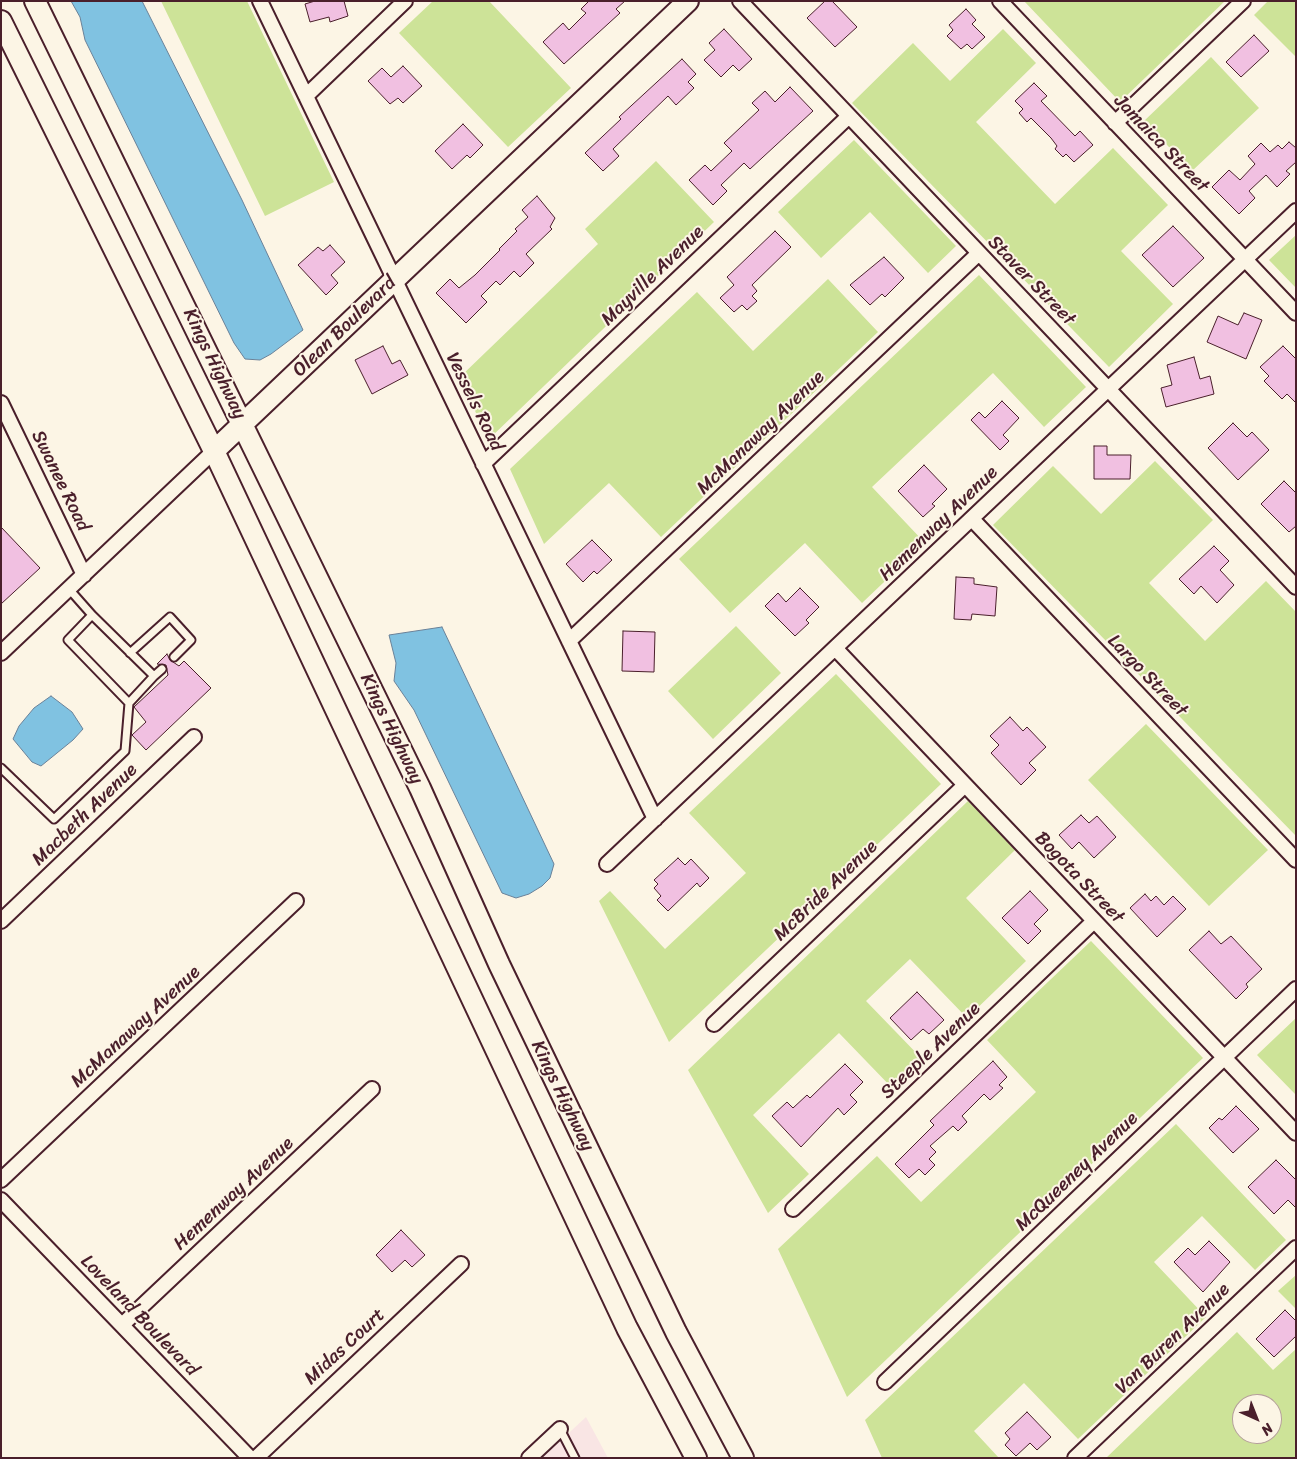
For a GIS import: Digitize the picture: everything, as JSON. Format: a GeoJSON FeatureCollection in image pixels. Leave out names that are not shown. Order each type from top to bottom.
{"type":"FeatureCollection","features":[{"type":"Feature","properties":{"kind":"main road","name":"Kings Highway"},"geometry":{"type":"LineString","coordinates":[[35,1],[420,788],[499,964],[665,1310],[742,1458]]}},
{"type":"Feature","properties":{"kind":"main road","name":"Olean Boulevard"},"geometry":{"type":"LineString","coordinates":[[214,451],[688,1]]}},
{"type":"Feature","properties":{"kind":"main road","name":"Kings Highway"},"geometry":{"type":"LineString","coordinates":[[1,21],[214,451],[627,1328],[696,1458]]}},
{"type":"Feature","properties":{"kind":"street","name":"Vessels Road"},"geometry":{"type":"LineString","coordinates":[[260,1],[655,819]]}},
{"type":"Feature","properties":{"kind":"street"},"geometry":{"type":"LineString","coordinates":[[306,96],[405,1]]}},
{"type":"Feature","properties":{"kind":"street","name":"Staver Street"},"geometry":{"type":"LineString","coordinates":[[740,1],[1296,587]]}},
{"type":"Feature","properties":{"kind":"street","name":"Jamaica Street"},"geometry":{"type":"LineString","coordinates":[[1000,1],[1296,313]]}},
{"type":"Feature","properties":{"kind":"street"},"geometry":{"type":"LineString","coordinates":[[1115,123],[1243,1]]}},
{"type":"Feature","properties":{"kind":"street","name":"Mayville Avenue"},"geometry":{"type":"LineString","coordinates":[[483,464],[849,116]]}},
{"type":"Feature","properties":{"kind":"street","name":"Hemenway Avenue"},"geometry":{"type":"LineString","coordinates":[[608,864],[1296,211]]}},
{"type":"Feature","properties":{"kind":"street","name":"McManaway Avenue"},"geometry":{"type":"LineString","coordinates":[[569,641],[978,253]]}},
{"type":"Feature","properties":{"kind":"street","name":"Swanee Road"},"geometry":{"type":"LineString","coordinates":[[1,404],[84,575]]}},
{"type":"Feature","properties":{"kind":"street","name":"Olean Boulevard"},"geometry":{"type":"LineString","coordinates":[[1,653],[214,451]]}},
{"type":"Feature","properties":{"kind":"street","name":"Largo Street"},"geometry":{"type":"LineString","coordinates":[[972,518],[1296,860]]}},
{"type":"Feature","properties":{"kind":"street","name":"Bogota Street"},"geometry":{"type":"LineString","coordinates":[[835,648],[1296,1133]]}},
{"type":"Feature","properties":{"kind":"street","name":"Macbeth Avenue"},"geometry":{"type":"LineString","coordinates":[[1,921],[194,737]]}},
{"type":"Feature","properties":{"kind":"street","name":"McBride Avenue"},"geometry":{"type":"LineString","coordinates":[[714,1024],[965,785]]}},
{"type":"Feature","properties":{"kind":"street","name":"McManaway Avenue"},"geometry":{"type":"LineString","coordinates":[[1,1180],[296,901]]}},
{"type":"Feature","properties":{"kind":"street","name":"Steeple Avenue"},"geometry":{"type":"LineString","coordinates":[[793,1209],[1094,921]]}},
{"type":"Feature","properties":{"kind":"street","name":"McQueeney Avenue"},"geometry":{"type":"LineString","coordinates":[[885,1382],[1296,989]]}},
{"type":"Feature","properties":{"kind":"street","name":"Hemenway Avenue"},"geometry":{"type":"LineString","coordinates":[[122,1325],[372,1089]]}},
{"type":"Feature","properties":{"kind":"street","name":"Loveland Boulevard"},"geometry":{"type":"LineString","coordinates":[[1,1200],[250,1458]]}},
{"type":"Feature","properties":{"kind":"street","name":"Van Buren Avenue"},"geometry":{"type":"LineString","coordinates":[[1075,1458],[1296,1248]]}},
{"type":"Feature","properties":{"kind":"street","name":"Midas Court"},"geometry":{"type":"LineString","coordinates":[[256,1458],[461,1264]]}},
{"type":"Feature","properties":{"kind":"street"},"geometry":{"type":"LineString","coordinates":[[529,1458],[560,1429]]}},
{"type":"Feature","properties":{"kind":"lane"},"geometry":{"type":"LineString","coordinates":[[69,589],[92,615],[154,676]]}},
{"type":"Feature","properties":{"kind":"lane"},"geometry":{"type":"LineString","coordinates":[[92,615],[68,640],[129,703]]}},
{"type":"Feature","properties":{"kind":"lane"},"geometry":{"type":"LineString","coordinates":[[130,653],[170,617],[191,640],[174,657]]}},
{"type":"Feature","properties":{"kind":"lane"},"geometry":{"type":"LineString","coordinates":[[1,768],[54,819],[125,751],[129,703],[162,669]]}},
{"type":"Feature","properties":{"kind":"lane"},"geometry":{"type":"LineString","coordinates":[[560,1429],[575,1458]]}},
{"type":"Feature","properties":{"kind":"shaded area"},"geometry":{"type":"Polygon","coordinates":[[[586,1417],[608,1458],[542,1458],[586,1417]]]}},
{"type":"Feature","properties":{"kind":"green space"},"geometry":{"type":"Polygon","coordinates":[[[161,1],[247,1],[334,182],[265,216],[161,1]]]}},
{"type":"Feature","properties":{"kind":"green space"},"geometry":{"type":"Polygon","coordinates":[[[433,1],[489,1],[571,88],[508,147],[399,33],[433,1]]]}},
{"type":"Feature","properties":{"kind":"green space"},"geometry":{"type":"Polygon","coordinates":[[[1024,1],[1225,1],[1120,102],[1024,1]]]}},
{"type":"Feature","properties":{"kind":"green space"},"geometry":{"type":"Polygon","coordinates":[[[1268,1],[1296,1],[1296,57],[1254,15],[1268,1]]]}},
{"type":"Feature","properties":{"kind":"green space"},"geometry":{"type":"Polygon","coordinates":[[[1003,29],[1036,63],[976,122],[1055,204],[1113,148],[1168,205],[1121,251],[1173,304],[1109,367],[852,103],[913,43],[950,81],[1003,29]]]}},
{"type":"Feature","properties":{"kind":"green space"},"geometry":{"type":"Polygon","coordinates":[[[1211,57],[1259,108],[1192,171],[1144,121],[1211,57]]]}},
{"type":"Feature","properties":{"kind":"green space"},"geometry":{"type":"Polygon","coordinates":[[[854,140],[956,246],[928,273],[870,212],[821,258],[778,212],[854,140]]]}},
{"type":"Feature","properties":{"kind":"green space"},"geometry":{"type":"Polygon","coordinates":[[[656,161],[714,222],[488,440],[460,377],[598,244],[585,229],[656,161]]]}},
{"type":"Feature","properties":{"kind":"green space"},"geometry":{"type":"Polygon","coordinates":[[[1296,235],[1296,288],[1269,260],[1296,235]]]}},
{"type":"Feature","properties":{"kind":"green space"},"geometry":{"type":"Polygon","coordinates":[[[979,275],[1086,387],[1044,427],[993,373],[872,487],[925,543],[862,603],[805,543],[730,613],[679,559],[979,275]]]}},
{"type":"Feature","properties":{"kind":"green space"},"geometry":{"type":"Polygon","coordinates":[[[828,279],[878,332],[661,537],[609,483],[544,544],[510,469],[697,292],[753,351],[828,279]]]}},
{"type":"Feature","properties":{"kind":"green space"},"geometry":{"type":"Polygon","coordinates":[[[1155,461],[1213,520],[1149,583],[1205,641],[1266,581],[1296,612],[1296,836],[993,525],[1053,466],[1101,514],[1155,461]]]}},
{"type":"Feature","properties":{"kind":"green space"},"geometry":{"type":"Polygon","coordinates":[[[736,626],[781,673],[713,739],[668,691],[736,626]]]}},
{"type":"Feature","properties":{"kind":"green space"},"geometry":{"type":"Polygon","coordinates":[[[836,674],[941,784],[669,1042],[599,901],[610,891],[665,949],[746,873],[689,813],[836,674]]]}},
{"type":"Feature","properties":{"kind":"green space"},"geometry":{"type":"Polygon","coordinates":[[[1146,724],[1268,850],[1209,906],[1088,780],[1146,724]]]}},
{"type":"Feature","properties":{"kind":"green space"},"geometry":{"type":"Polygon","coordinates":[[[968,801],[1015,850],[966,898],[1026,961],[967,1018],[910,959],[866,1001],[925,1062],[895,1091],[839,1033],[753,1115],[809,1174],[768,1213],[688,1070],[968,801]]]}},
{"type":"Feature","properties":{"kind":"green space"},"geometry":{"type":"Polygon","coordinates":[[[1091,941],[1203,1058],[847,1397],[778,1249],[877,1156],[921,1202],[1036,1092],[987,1040],[1091,941]]]}},
{"type":"Feature","properties":{"kind":"green space"},"geometry":{"type":"Polygon","coordinates":[[[1296,1018],[1296,1095],[1257,1055],[1296,1018]]]}},
{"type":"Feature","properties":{"kind":"green space"},"geometry":{"type":"Polygon","coordinates":[[[1176,1124],[1286,1240],[1255,1270],[1202,1216],[1154,1262],[1206,1317],[1078,1439],[1024,1383],[974,1431],[999,1458],[882,1458],[865,1420],[1176,1124]]]}},
{"type":"Feature","properties":{"kind":"green space"},"geometry":{"type":"Polygon","coordinates":[[[1296,1275],[1296,1309],[1278,1291],[1296,1275]]]}},
{"type":"Feature","properties":{"kind":"green space"},"geometry":{"type":"Polygon","coordinates":[[[1237,1332],[1273,1370],[1296,1349],[1296,1458],[1106,1458],[1237,1332]]]}},
{"type":"Feature","properties":{"kind":"water"},"geometry":{"type":"Polygon","coordinates":[[[71,1],[142,1],[242,200],[303,330],[271,354],[260,360],[245,359],[234,343],[85,40],[80,17],[71,1]]]}},
{"type":"Feature","properties":{"kind":"water"},"geometry":{"type":"Polygon","coordinates":[[[442,627],[554,864],[550,878],[542,886],[529,894],[516,898],[502,893],[414,710],[394,681],[396,663],[389,635],[442,627]]]}},
{"type":"Feature","properties":{"kind":"water"},"geometry":{"type":"Polygon","coordinates":[[[51,696],[72,712],[83,729],[73,740],[41,766],[32,762],[13,739],[19,726],[34,708],[51,696]]]}},
{"type":"Feature","properties":{"kind":"building"},"geometry":{"type":"Polygon","coordinates":[[[315,1],[344,1],[348,16],[330,22],[329,17],[310,22],[305,4],[315,1]]]}},
{"type":"Feature","properties":{"kind":"building"},"geometry":{"type":"Polygon","coordinates":[[[589,1],[625,1],[616,9],[620,13],[564,64],[543,42],[563,23],[569,30],[586,13],[581,9],[589,1]]]}},
{"type":"Feature","properties":{"kind":"building"},"geometry":{"type":"Polygon","coordinates":[[[825,1],[832,1],[857,27],[835,47],[807,18],[825,1]]]}},
{"type":"Feature","properties":{"kind":"building"},"geometry":{"type":"Polygon","coordinates":[[[966,9],[976,20],[972,24],[985,37],[972,49],[967,44],[961,49],[947,36],[953,30],[949,25],[966,9]]]}},
{"type":"Feature","properties":{"kind":"building"},"geometry":{"type":"Polygon","coordinates":[[[724,29],[752,59],[739,71],[733,65],[721,77],[704,60],[715,50],[709,43],[724,29]]]}},
{"type":"Feature","properties":{"kind":"building"},"geometry":{"type":"Polygon","coordinates":[[[1254,35],[1269,51],[1241,77],[1226,62],[1254,35]]]}},
{"type":"Feature","properties":{"kind":"building"},"geometry":{"type":"Polygon","coordinates":[[[682,59],[696,74],[688,82],[694,88],[676,105],[668,96],[613,149],[619,156],[603,171],[585,153],[621,119],[619,117],[682,59]]]}},
{"type":"Feature","properties":{"kind":"building"},"geometry":{"type":"Polygon","coordinates":[[[403,66],[422,86],[403,103],[398,98],[390,104],[368,81],[382,68],[391,77],[403,66]]]}},
{"type":"Feature","properties":{"kind":"building"},"geometry":{"type":"Polygon","coordinates":[[[1034,83],[1047,96],[1041,101],[1075,136],[1080,131],[1093,145],[1074,162],[1066,154],[1063,157],[1055,149],[1057,146],[1051,138],[1031,118],[1027,122],[1019,113],[1023,109],[1015,101],[1034,83]]]}},
{"type":"Feature","properties":{"kind":"building"},"geometry":{"type":"Polygon","coordinates":[[[790,87],[813,111],[750,169],[744,163],[721,185],[727,191],[713,205],[689,180],[705,165],[711,171],[732,151],[724,143],[759,110],[752,103],[765,91],[775,102],[790,87]]]}},
{"type":"Feature","properties":{"kind":"building"},"geometry":{"type":"Polygon","coordinates":[[[463,124],[483,145],[470,158],[467,155],[452,169],[435,151],[463,124]]]}},
{"type":"Feature","properties":{"kind":"building"},"geometry":{"type":"Polygon","coordinates":[[[1289,142],[1296,148],[1296,162],[1286,171],[1290,174],[1277,187],[1266,175],[1249,191],[1255,198],[1239,214],[1212,187],[1229,170],[1240,180],[1255,164],[1248,156],[1261,143],[1270,152],[1278,145],[1282,149],[1289,142]]]}},
{"type":"Feature","properties":{"kind":"building"},"geometry":{"type":"Polygon","coordinates":[[[537,196],[555,218],[550,227],[552,229],[526,254],[534,263],[520,277],[514,271],[500,285],[496,281],[481,296],[487,302],[466,323],[436,293],[450,279],[459,288],[475,275],[500,250],[517,231],[515,229],[528,217],[522,210],[537,196]]]}},
{"type":"Feature","properties":{"kind":"building"},"geometry":{"type":"Polygon","coordinates":[[[1173,226],[1204,258],[1173,287],[1142,255],[1173,226]]]}},
{"type":"Feature","properties":{"kind":"building"},"geometry":{"type":"Polygon","coordinates":[[[775,231],[791,247],[752,285],[757,291],[752,296],[757,301],[747,310],[742,305],[734,312],[720,298],[734,285],[727,277],[775,231]]]}},
{"type":"Feature","properties":{"kind":"building"},"geometry":{"type":"Polygon","coordinates":[[[330,245],[345,262],[331,275],[338,283],[326,295],[298,265],[318,247],[323,251],[330,245]]]}},
{"type":"Feature","properties":{"kind":"building"},"geometry":{"type":"Polygon","coordinates":[[[884,257],[904,278],[885,297],[882,294],[870,305],[850,285],[884,257]]]}},
{"type":"Feature","properties":{"kind":"building"},"geometry":{"type":"Polygon","coordinates":[[[1244,313],[1262,320],[1246,359],[1207,342],[1218,316],[1238,325],[1244,313]]]}},
{"type":"Feature","properties":{"kind":"building"},"geometry":{"type":"Polygon","coordinates":[[[383,346],[392,364],[400,360],[408,375],[372,394],[355,360],[383,346]]]}},
{"type":"Feature","properties":{"kind":"building"},"geometry":{"type":"Polygon","coordinates":[[[1283,346],[1296,359],[1296,403],[1287,394],[1282,399],[1264,381],[1269,376],[1260,367],[1283,346]]]}},
{"type":"Feature","properties":{"kind":"building"},"geometry":{"type":"Polygon","coordinates":[[[1194,357],[1200,379],[1210,376],[1214,394],[1166,407],[1161,388],[1172,385],[1167,365],[1194,357]]]}},
{"type":"Feature","properties":{"kind":"building"},"geometry":{"type":"Polygon","coordinates":[[[1002,401],[1019,418],[1003,435],[1009,441],[1000,450],[971,420],[979,412],[985,418],[1002,401]]]}},
{"type":"Feature","properties":{"kind":"building"},"geometry":{"type":"Polygon","coordinates":[[[1233,423],[1247,437],[1252,432],[1269,450],[1238,480],[1208,448],[1233,423]]]}},
{"type":"Feature","properties":{"kind":"building"},"geometry":{"type":"Polygon","coordinates":[[[1094,446],[1107,446],[1107,455],[1131,455],[1130,479],[1094,479],[1094,446]]]}},
{"type":"Feature","properties":{"kind":"building"},"geometry":{"type":"Polygon","coordinates":[[[924,465],[947,489],[932,504],[935,506],[923,517],[898,491],[924,465]]]}},
{"type":"Feature","properties":{"kind":"building"},"geometry":{"type":"Polygon","coordinates":[[[1284,481],[1296,493],[1296,526],[1289,532],[1261,504],[1284,481]]]}},
{"type":"Feature","properties":{"kind":"building"},"geometry":{"type":"Polygon","coordinates":[[[1,527],[40,568],[1,604],[1,527]]]}},
{"type":"Feature","properties":{"kind":"building"},"geometry":{"type":"Polygon","coordinates":[[[592,540],[612,560],[597,574],[594,571],[583,582],[566,564],[592,540]]]}},
{"type":"Feature","properties":{"kind":"building"},"geometry":{"type":"Polygon","coordinates":[[[1214,546],[1229,561],[1220,570],[1234,585],[1217,603],[1201,586],[1194,594],[1179,579],[1214,546]]]}},
{"type":"Feature","properties":{"kind":"building"},"geometry":{"type":"Polygon","coordinates":[[[956,577],[974,578],[974,584],[997,587],[995,616],[972,614],[971,620],[954,619],[956,577]]]}},
{"type":"Feature","properties":{"kind":"building"},"geometry":{"type":"Polygon","coordinates":[[[800,588],[819,607],[806,620],[809,623],[795,636],[765,606],[778,593],[786,602],[800,588]]]}},
{"type":"Feature","properties":{"kind":"building"},"geometry":{"type":"Polygon","coordinates":[[[623,631],[655,632],[654,672],[622,671],[623,631]]]}},
{"type":"Feature","properties":{"kind":"building"},"geometry":{"type":"Polygon","coordinates":[[[167,654],[170,660],[179,666],[184,661],[211,688],[146,750],[132,735],[146,722],[134,707],[168,675],[166,665],[157,664],[167,654]]]}},
{"type":"Feature","properties":{"kind":"building"},"geometry":{"type":"Polygon","coordinates":[[[1010,717],[1023,731],[1027,727],[1046,747],[1029,763],[1036,770],[1021,785],[991,753],[999,745],[990,736],[1010,717]]]}},
{"type":"Feature","properties":{"kind":"building"},"geometry":{"type":"Polygon","coordinates":[[[1081,815],[1089,823],[1097,816],[1116,837],[1094,858],[1079,842],[1072,849],[1059,835],[1081,815]]]}},
{"type":"Feature","properties":{"kind":"building"},"geometry":{"type":"Polygon","coordinates":[[[678,858],[685,865],[691,859],[709,878],[700,887],[697,883],[668,911],[657,900],[661,896],[654,888],[658,884],[654,880],[678,858]]]}},
{"type":"Feature","properties":{"kind":"building"},"geometry":{"type":"Polygon","coordinates":[[[1030,891],[1048,910],[1034,924],[1041,931],[1028,944],[1002,918],[1030,891]]]}},
{"type":"Feature","properties":{"kind":"building"},"geometry":{"type":"Polygon","coordinates":[[[1145,894],[1151,901],[1156,896],[1164,905],[1173,896],[1186,909],[1157,937],[1130,908],[1145,894]]]}},
{"type":"Feature","properties":{"kind":"building"},"geometry":{"type":"Polygon","coordinates":[[[1209,931],[1221,944],[1231,936],[1262,969],[1246,984],[1248,987],[1236,999],[1189,950],[1209,931]]]}},
{"type":"Feature","properties":{"kind":"building"},"geometry":{"type":"Polygon","coordinates":[[[917,992],[944,1020],[929,1034],[923,1029],[911,1040],[890,1018],[917,992]]]}},
{"type":"Feature","properties":{"kind":"building"},"geometry":{"type":"Polygon","coordinates":[[[993,1061],[1007,1077],[999,1085],[1003,1088],[990,1100],[984,1094],[962,1116],[967,1122],[958,1131],[953,1126],[930,1146],[936,1152],[929,1159],[935,1165],[925,1175],[919,1169],[909,1178],[895,1164],[934,1125],[930,1121],[993,1061]]]}},
{"type":"Feature","properties":{"kind":"building"},"geometry":{"type":"Polygon","coordinates":[[[845,1064],[863,1082],[850,1095],[857,1102],[844,1115],[838,1108],[801,1147],[772,1116],[787,1102],[793,1108],[807,1095],[810,1098],[845,1064]]]}},
{"type":"Feature","properties":{"kind":"building"},"geometry":{"type":"Polygon","coordinates":[[[1236,1106],[1259,1129],[1233,1153],[1209,1128],[1219,1118],[1222,1120],[1236,1106]]]}},
{"type":"Feature","properties":{"kind":"building"},"geometry":{"type":"Polygon","coordinates":[[[1276,1160],[1296,1180],[1296,1208],[1288,1200],[1274,1214],[1248,1187],[1276,1160]]]}},
{"type":"Feature","properties":{"kind":"building"},"geometry":{"type":"Polygon","coordinates":[[[401,1230],[425,1255],[412,1267],[405,1260],[392,1272],[376,1255],[401,1230]]]}},
{"type":"Feature","properties":{"kind":"building"},"geometry":{"type":"Polygon","coordinates":[[[1209,1241],[1230,1262],[1203,1292],[1174,1262],[1188,1248],[1195,1255],[1209,1241]]]}},
{"type":"Feature","properties":{"kind":"building"},"geometry":{"type":"Polygon","coordinates":[[[1285,1310],[1296,1321],[1296,1336],[1274,1357],[1256,1339],[1285,1310]]]}},
{"type":"Feature","properties":{"kind":"building"},"geometry":{"type":"Polygon","coordinates":[[[1027,1412],[1051,1437],[1037,1450],[1030,1443],[1016,1456],[1005,1445],[1010,1439],[1005,1433],[1027,1412]]]}}]}
